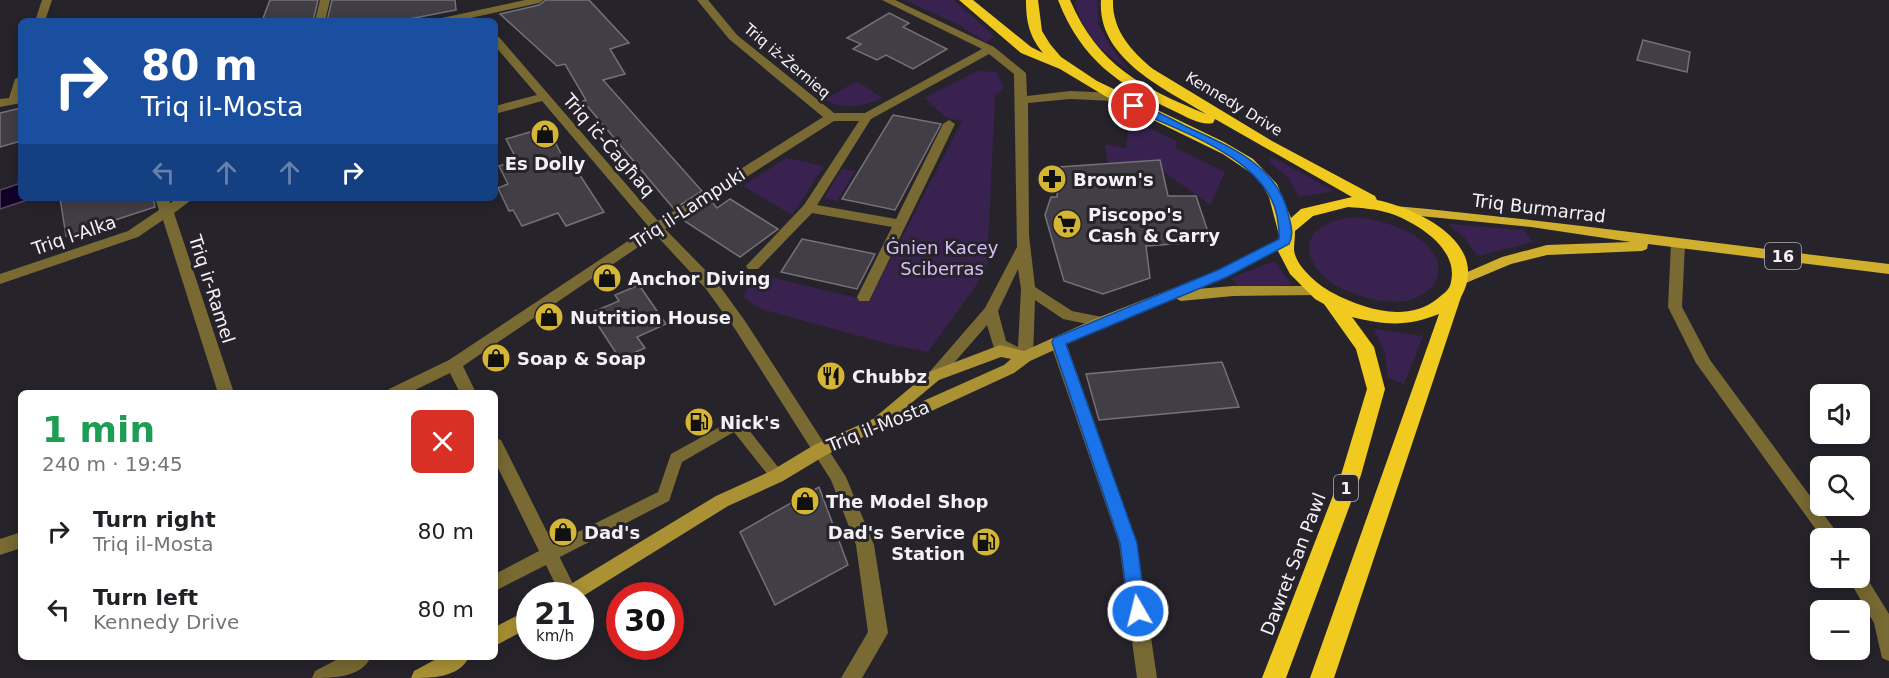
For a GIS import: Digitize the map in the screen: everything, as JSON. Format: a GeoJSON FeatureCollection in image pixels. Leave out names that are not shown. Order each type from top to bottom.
{"type":"FeatureCollection","features":[{"type":"Feature","properties":{"kind":"highway"},"geometry":{"type":"LineString","coordinates":[[965,0],[1026,50],[1068,70]]}},
{"type":"Feature","properties":{"kind":"highway","name":"1"},"geometry":{"type":"LineString","coordinates":[[1032,0],[1033,24],[1040,41],[1068,70],[1115,97],[1229,150],[1265,178],[1281,207],[1289,263],[1299,278],[1314,291],[1332,302],[1359,312],[1387,318],[1415,317],[1438,310],[1457,289]]}},
{"type":"Feature","properties":{"kind":"highway"},"geometry":{"type":"LineString","coordinates":[[1064,0],[1070,18],[1084,43],[1113,70],[1139,89],[1265,144]]}},
{"type":"Feature","properties":{"kind":"highway","name":"Kennedy Drive"},"geometry":{"type":"LineString","coordinates":[[1107,0],[1106,8],[1110,23],[1118,39],[1131,57],[1149,73],[1265,144],[1387,207]]}},
{"type":"Feature","properties":{"kind":"highway"},"geometry":{"type":"LineString","coordinates":[[1285,237],[1294,220],[1308,210],[1326,204],[1348,202],[1387,207],[1417,219],[1436,232],[1451,247],[1460,264],[1457,289]]}},
{"type":"Feature","properties":{"kind":"highway","name":"1"},"geometry":{"type":"LineString","coordinates":[[1322,678],[1457,289]]}},
{"type":"Feature","properties":{"kind":"highway","name":"Dawret San Pawl"},"geometry":{"type":"LineString","coordinates":[[1274,678],[1351,475],[1376,389],[1365,347],[1332,302]]}},
{"type":"Feature","properties":{"kind":"main road","name":"Triq Burmarrad"},"geometry":{"type":"LineString","coordinates":[[1387,207],[1889,269]]}},
{"type":"Feature","properties":{"kind":"main road","name":"Triq Burmarrad"},"geometry":{"type":"LineString","coordinates":[[1457,289],[1507,260],[1547,250],[1677,244]]}},
{"type":"Feature","properties":{"kind":"street"},"geometry":{"type":"LineString","coordinates":[[41,18],[46,0]]}},
{"type":"Feature","properties":{"kind":"street"},"geometry":{"type":"LineString","coordinates":[[321,18],[325,0]]}},
{"type":"Feature","properties":{"kind":"street"},"geometry":{"type":"LineString","coordinates":[[478,18],[539,0]]}},
{"type":"Feature","properties":{"kind":"street","name":"Triq iż-Żernieq"},"geometry":{"type":"LineString","coordinates":[[702,0],[734,38],[831,117]]}},
{"type":"Feature","properties":{"kind":"street"},"geometry":{"type":"LineString","coordinates":[[887,0],[990,49],[1020,73],[1023,100],[1022,250],[1028,289],[1025,357]]}},
{"type":"Feature","properties":{"kind":"street","name":"Triq iċ-Ċagħaq"},"geometry":{"type":"LineString","coordinates":[[498,43],[657,228],[711,285],[740,325],[838,477],[865,545],[878,633],[851,678]]}},
{"type":"Feature","properties":{"kind":"street"},"geometry":{"type":"LineString","coordinates":[[753,266],[809,208],[867,117],[990,49]]}},
{"type":"Feature","properties":{"kind":"street"},"geometry":{"type":"LineString","coordinates":[[1023,100],[1070,95],[1115,97]]}},
{"type":"Feature","properties":{"kind":"street"},"geometry":{"type":"LineString","coordinates":[[498,109],[544,97]]}},
{"type":"Feature","properties":{"kind":"street"},"geometry":{"type":"LineString","coordinates":[[0,103],[18,100]]}},
{"type":"Feature","properties":{"kind":"street"},"geometry":{"type":"LineString","coordinates":[[831,117],[867,117]]}},
{"type":"Feature","properties":{"kind":"street","name":"Triq il-Lampuki"},"geometry":{"type":"LineString","coordinates":[[401,390],[454,364],[657,228],[831,117]]}},
{"type":"Feature","properties":{"kind":"street"},"geometry":{"type":"LineString","coordinates":[[864,297],[898,224],[950,124]]}},
{"type":"Feature","properties":{"kind":"street","name":"Triq l-Alka"},"geometry":{"type":"LineString","coordinates":[[0,279],[133,234],[164,205]]}},
{"type":"Feature","properties":{"kind":"street","name":"Triq ir-Ramel"},"geometry":{"type":"LineString","coordinates":[[164,205],[225,390]]}},
{"type":"Feature","properties":{"kind":"street"},"geometry":{"type":"LineString","coordinates":[[809,208],[898,224]]}},
{"type":"Feature","properties":{"kind":"street","name":"Triq il-Mosta"},"geometry":{"type":"LineString","coordinates":[[590,582],[722,501],[777,476],[820,450],[876,423],[918,411],[1009,369],[1025,357],[1102,322],[1222,274],[1285,237]]}},
{"type":"Feature","properties":{"kind":"street"},"geometry":{"type":"LineString","coordinates":[[1677,244],[1675,307],[1704,363],[1825,528]]}},
{"type":"Feature","properties":{"kind":"street"},"geometry":{"type":"LineString","coordinates":[[876,423],[934,376],[991,310],[1022,250]]}},
{"type":"Feature","properties":{"kind":"street"},"geometry":{"type":"LineString","coordinates":[[1028,289],[1068,315],[1102,322]]}},
{"type":"Feature","properties":{"kind":"street","name":"Triq il-Mosta"},"geometry":{"type":"LineString","coordinates":[[1169,297],[1233,291],[1314,291]]}},
{"type":"Feature","properties":{"kind":"street"},"geometry":{"type":"LineString","coordinates":[[991,310],[999,344],[1025,357]]}},
{"type":"Feature","properties":{"kind":"street"},"geometry":{"type":"LineString","coordinates":[[1058,342],[1128,543],[1147,678]]}},
{"type":"Feature","properties":{"kind":"street"},"geometry":{"type":"LineString","coordinates":[[934,376],[1000,351],[1025,357]]}},
{"type":"Feature","properties":{"kind":"street"},"geometry":{"type":"LineString","coordinates":[[454,364],[467,390]]}},
{"type":"Feature","properties":{"kind":"street"},"geometry":{"type":"LineString","coordinates":[[498,451],[563,582]]}},
{"type":"Feature","properties":{"kind":"street"},"geometry":{"type":"LineString","coordinates":[[0,547],[18,541]]}},
{"type":"Feature","properties":{"kind":"street"},"geometry":{"type":"LineString","coordinates":[[498,581],[550,554]]}},
{"type":"Feature","properties":{"kind":"street"},"geometry":{"type":"LineString","coordinates":[[1863,588],[1883,621],[1889,652]]}},
{"type":"Feature","properties":{"kind":"street"},"geometry":{"type":"LineString","coordinates":[[498,635],[516,625]]}},
{"type":"Feature","properties":{"kind":"street"},"geometry":{"type":"LineString","coordinates":[[322,678],[355,660]]}},
{"type":"Feature","properties":{"kind":"street"},"geometry":{"type":"LineString","coordinates":[[422,678],[454,660]]}},
{"type":"Feature","properties":{"kind":"lane"},"geometry":{"type":"LineString","coordinates":[[550,554],[664,496],[676,458],[736,424],[777,476]]}},
{"type":"Feature","properties":{"kind":"green space"},"geometry":{"type":"Polygon","coordinates":[[[905,0],[954,0],[995,37],[986,42],[957,24],[905,0]]]}},
{"type":"Feature","properties":{"kind":"green space"},"geometry":{"type":"Polygon","coordinates":[[[1077,0],[1097,0],[1098,24],[1110,46],[1129,70],[1102,49],[1089,34],[1079,15],[1075,3],[1077,0]]]}},
{"type":"Feature","properties":{"kind":"green space","name":"Ġnien Kacey Sciberras"},"geometry":{"type":"Polygon","coordinates":[[[977,71],[997,72],[1004,88],[995,96],[987,266],[977,284],[928,352],[885,343],[761,309],[743,297],[754,273],[869,301],[962,121],[947,118],[924,98],[977,71]]]}},
{"type":"Feature","properties":{"kind":"green space"},"geometry":{"type":"Polygon","coordinates":[[[857,81],[882,98],[853,106],[839,105],[824,100],[857,81]]]}},
{"type":"Feature","properties":{"kind":"green space"},"geometry":{"type":"Polygon","coordinates":[[[1130,119],[1177,141],[1176,148],[1225,172],[1210,205],[1149,161],[1108,165],[1105,144],[1126,148],[1130,119]]]}},
{"type":"Feature","properties":{"kind":"green space"},"geometry":{"type":"Polygon","coordinates":[[[1272,157],[1334,191],[1299,197],[1288,178],[1268,161],[1272,157]]]}},
{"type":"Feature","properties":{"kind":"green space"},"geometry":{"type":"Polygon","coordinates":[[[786,158],[824,166],[792,215],[743,186],[786,158]]]}},
{"type":"Feature","properties":{"kind":"green space"},"geometry":{"type":"Polygon","coordinates":[[[842,169],[855,171],[837,201],[824,198],[842,169]]]}},
{"type":"Feature","properties":{"kind":"green space"},"geometry":{"type":"Polygon","coordinates":[[[1356,217],[1395,226],[1409,232],[1431,249],[1437,261],[1438,274],[1432,287],[1406,301],[1373,300],[1343,289],[1322,275],[1314,265],[1310,254],[1312,237],[1330,222],[1356,217]]]}},
{"type":"Feature","properties":{"kind":"green space"},"geometry":{"type":"Polygon","coordinates":[[[1448,224],[1524,230],[1533,242],[1477,256],[1465,238],[1448,224]]]}},
{"type":"Feature","properties":{"kind":"green space"},"geometry":{"type":"Polygon","coordinates":[[[1274,261],[1292,285],[1238,286],[1231,278],[1274,261]]]}},
{"type":"Feature","properties":{"kind":"green space"},"geometry":{"type":"Polygon","coordinates":[[[1374,329],[1423,336],[1404,384],[1388,378],[1385,353],[1374,329]]]}},
{"type":"Feature","properties":{"kind":"shaded area"},"geometry":{"type":"Polygon","coordinates":[[[18,184],[18,201],[24,201],[0,209],[0,190],[18,184]]]}},
{"type":"Feature","properties":{"kind":"building"},"geometry":{"type":"Polygon","coordinates":[[[270,0],[318,0],[314,18],[263,18],[270,0]]]}},
{"type":"Feature","properties":{"kind":"building"},"geometry":{"type":"Polygon","coordinates":[[[332,0],[455,0],[456,10],[415,18],[328,18],[332,0]]]}},
{"type":"Feature","properties":{"kind":"building"},"geometry":{"type":"Polygon","coordinates":[[[546,0],[589,0],[629,43],[610,49],[625,74],[603,80],[702,191],[674,209],[583,101],[586,100],[565,64],[557,66],[500,14],[539,5],[546,0]]]}},
{"type":"Feature","properties":{"kind":"building"},"geometry":{"type":"Polygon","coordinates":[[[889,13],[909,23],[903,27],[947,49],[913,69],[886,55],[877,60],[853,49],[861,44],[847,38],[889,13]]]}},
{"type":"Feature","properties":{"kind":"building"},"geometry":{"type":"Polygon","coordinates":[[[1643,40],[1690,52],[1687,72],[1637,60],[1643,40]]]}},
{"type":"Feature","properties":{"kind":"building"},"geometry":{"type":"Polygon","coordinates":[[[18,109],[18,142],[0,147],[0,113],[18,109]]]}},
{"type":"Feature","properties":{"kind":"building"},"geometry":{"type":"Polygon","coordinates":[[[893,115],[941,124],[895,210],[842,199],[893,115]]]}},
{"type":"Feature","properties":{"kind":"building"},"geometry":{"type":"Polygon","coordinates":[[[547,127],[567,165],[572,163],[604,212],[566,226],[558,213],[522,226],[513,210],[509,211],[498,188],[508,184],[499,166],[517,160],[506,139],[547,127]]]}},
{"type":"Feature","properties":{"kind":"building"},"geometry":{"type":"Polygon","coordinates":[[[1160,160],[1168,196],[1196,196],[1211,241],[1146,246],[1150,278],[1103,294],[1064,281],[1045,215],[1051,197],[1057,197],[1059,167],[1160,160]]]}},
{"type":"Feature","properties":{"kind":"building"},"geometry":{"type":"Polygon","coordinates":[[[730,199],[778,229],[740,257],[683,220],[712,202],[717,208],[730,199]]]}},
{"type":"Feature","properties":{"kind":"building"},"geometry":{"type":"Polygon","coordinates":[[[60,201],[154,201],[155,207],[66,236],[60,201]]]}},
{"type":"Feature","properties":{"kind":"building"},"geometry":{"type":"Polygon","coordinates":[[[802,239],[875,254],[857,289],[781,272],[802,239]]]}},
{"type":"Feature","properties":{"kind":"building"},"geometry":{"type":"Polygon","coordinates":[[[639,285],[666,324],[637,337],[645,348],[620,359],[590,313],[619,301],[615,295],[639,285]]]}},
{"type":"Feature","properties":{"kind":"building"},"geometry":{"type":"Polygon","coordinates":[[[1222,362],[1239,407],[1099,420],[1086,374],[1222,362]]]}},
{"type":"Feature","properties":{"kind":"building"},"geometry":{"type":"Polygon","coordinates":[[[819,487],[848,565],[775,605],[740,532],[819,487]]]}},
{"type":"Feature","properties":{"kind":"place","name":"Es Dolly"},"geometry":{"type":"Point","coordinates":[545,134]}},
{"type":"Feature","properties":{"kind":"place","name":"Brown's"},"geometry":{"type":"Point","coordinates":[1052,179]}},
{"type":"Feature","properties":{"kind":"place","name":"Piscopo's Cash & Carry"},"geometry":{"type":"Point","coordinates":[1067,224]}},
{"type":"Feature","properties":{"kind":"place","name":"Anchor Diving"},"geometry":{"type":"Point","coordinates":[607,278]}},
{"type":"Feature","properties":{"kind":"place","name":"Nutrition House"},"geometry":{"type":"Point","coordinates":[549,317]}},
{"type":"Feature","properties":{"kind":"place","name":"Soap & Soap"},"geometry":{"type":"Point","coordinates":[496,358]}},
{"type":"Feature","properties":{"kind":"place","name":"Chubbz"},"geometry":{"type":"Point","coordinates":[831,376]}},
{"type":"Feature","properties":{"kind":"place","name":"Nick's"},"geometry":{"type":"Point","coordinates":[699,422]}},
{"type":"Feature","properties":{"kind":"place","name":"The Model Shop"},"geometry":{"type":"Point","coordinates":[805,501]}},
{"type":"Feature","properties":{"kind":"place","name":"Dad's"},"geometry":{"type":"Point","coordinates":[563,532]}},
{"type":"Feature","properties":{"kind":"place","name":"Dad's Service Station"},"geometry":{"type":"Point","coordinates":[986,542]}},
{"type":"Feature","properties":{"kind":"route"},"geometry":{"type":"LineString","coordinates":[[1134,106],[1229,150],[1249,164],[1265,178],[1275,193],[1281,207],[1286,233],[1285,241],[1222,274],[1058,342],[1128,543],[1138,611]]}}]}
